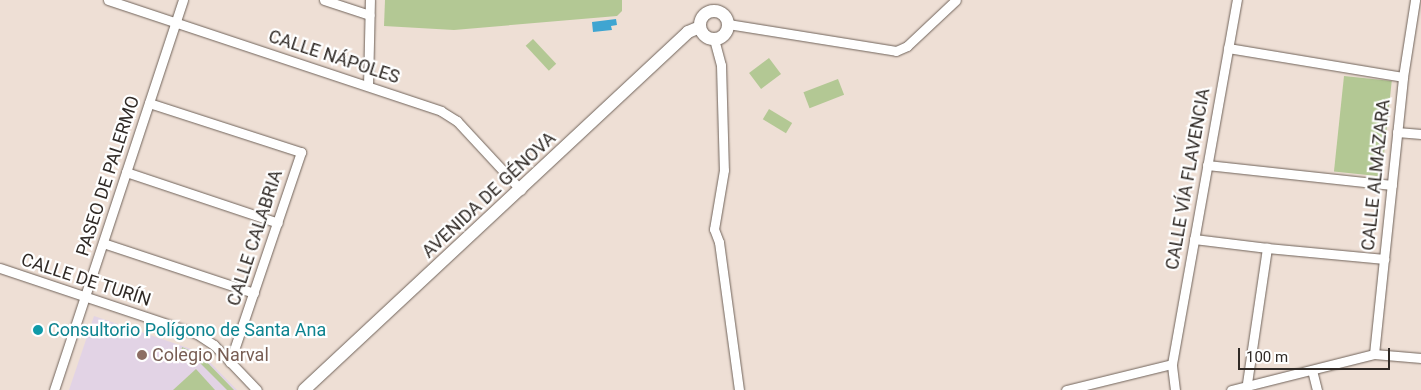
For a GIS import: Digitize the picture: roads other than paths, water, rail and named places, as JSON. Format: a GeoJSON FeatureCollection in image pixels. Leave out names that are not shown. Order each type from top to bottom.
{"type":"FeatureCollection","features":[{"type":"Feature","properties":{"kind":"street","name":"CALLE NÁPOLES"},"geometry":{"type":"LineString","coordinates":[[108,0],[435,108],[452,117],[521,190]]}},
{"type":"Feature","properties":{"kind":"street","name":"PASEO DE PALERMO"},"geometry":{"type":"LineString","coordinates":[[54,390],[183,0]]}},
{"type":"Feature","properties":{"kind":"street"},"geometry":{"type":"LineString","coordinates":[[324,0],[370,15]]}},
{"type":"Feature","properties":{"kind":"street"},"geometry":{"type":"LineString","coordinates":[[368,86],[370,0]]}},
{"type":"Feature","properties":{"kind":"street"},"geometry":{"type":"LineString","coordinates":[[728,24],[899,50],[907,46],[956,0]]}},
{"type":"Feature","properties":{"kind":"street","name":"CALLE VÍA FLAVENCIA"},"geometry":{"type":"LineString","coordinates":[[1175,390],[1172,364],[1237,0]]}},
{"type":"Feature","properties":{"kind":"street","name":"CALLE ALMAZARA"},"geometry":{"type":"LineString","coordinates":[[1374,354],[1403,78],[1415,0]]}},
{"type":"Feature","properties":{"kind":"street"},"geometry":{"type":"LineString","coordinates":[[715,6],[728,24],[724,35],[714,39],[706,37],[700,27],[703,16],[715,6]]}},
{"type":"Feature","properties":{"kind":"street","name":"AVENIDA DE GÉNOVA"},"geometry":{"type":"LineString","coordinates":[[304,390],[685,36],[700,27]]}},
{"type":"Feature","properties":{"kind":"street"},"geometry":{"type":"LineString","coordinates":[[714,39],[721,65],[724,170],[714,229],[719,242],[739,390]]}},
{"type":"Feature","properties":{"kind":"street"},"geometry":{"type":"LineString","coordinates":[[1228,48],[1403,78]]}},
{"type":"Feature","properties":{"kind":"street","name":"CALLE CALABRIA"},"geometry":{"type":"LineString","coordinates":[[149,103],[301,152],[230,362]]}},
{"type":"Feature","properties":{"kind":"street"},"geometry":{"type":"LineString","coordinates":[[1397,132],[1421,134]]}},
{"type":"Feature","properties":{"kind":"street"},"geometry":{"type":"LineString","coordinates":[[1207,165],[1392,186]]}},
{"type":"Feature","properties":{"kind":"street"},"geometry":{"type":"LineString","coordinates":[[126,172],[278,223]]}},
{"type":"Feature","properties":{"kind":"street"},"geometry":{"type":"LineString","coordinates":[[1194,239],[1384,259]]}},
{"type":"Feature","properties":{"kind":"street"},"geometry":{"type":"LineString","coordinates":[[102,243],[254,293]]}},
{"type":"Feature","properties":{"kind":"street"},"geometry":{"type":"LineString","coordinates":[[1246,388],[1267,248]]}},
{"type":"Feature","properties":{"kind":"street","name":"CALLE DE TURÍN"},"geometry":{"type":"LineString","coordinates":[[0,268],[197,334],[214,345],[257,390]]}},
{"type":"Feature","properties":{"kind":"street"},"geometry":{"type":"LineString","coordinates":[[1231,390],[1246,388],[1374,354],[1421,358]]}},
{"type":"Feature","properties":{"kind":"street"},"geometry":{"type":"LineString","coordinates":[[1066,390],[1081,388],[1172,364]]}},
{"type":"Feature","properties":{"kind":"street"},"geometry":{"type":"LineString","coordinates":[[1312,370],[1317,390]]}},
{"type":"Feature","properties":{"kind":"water"},"geometry":{"type":"Polygon","coordinates":[[[616,19],[617,25],[611,26],[612,30],[593,32],[592,22],[616,19]]]}},
{"type":"Feature","properties":{"kind":"place","name":"Consultorio Polígono de Santa Ana"},"geometry":{"type":"Point","coordinates":[38,330]}},
{"type":"Feature","properties":{"kind":"place","name":"Colegio Narval"},"geometry":{"type":"Point","coordinates":[142,355]}}]}
